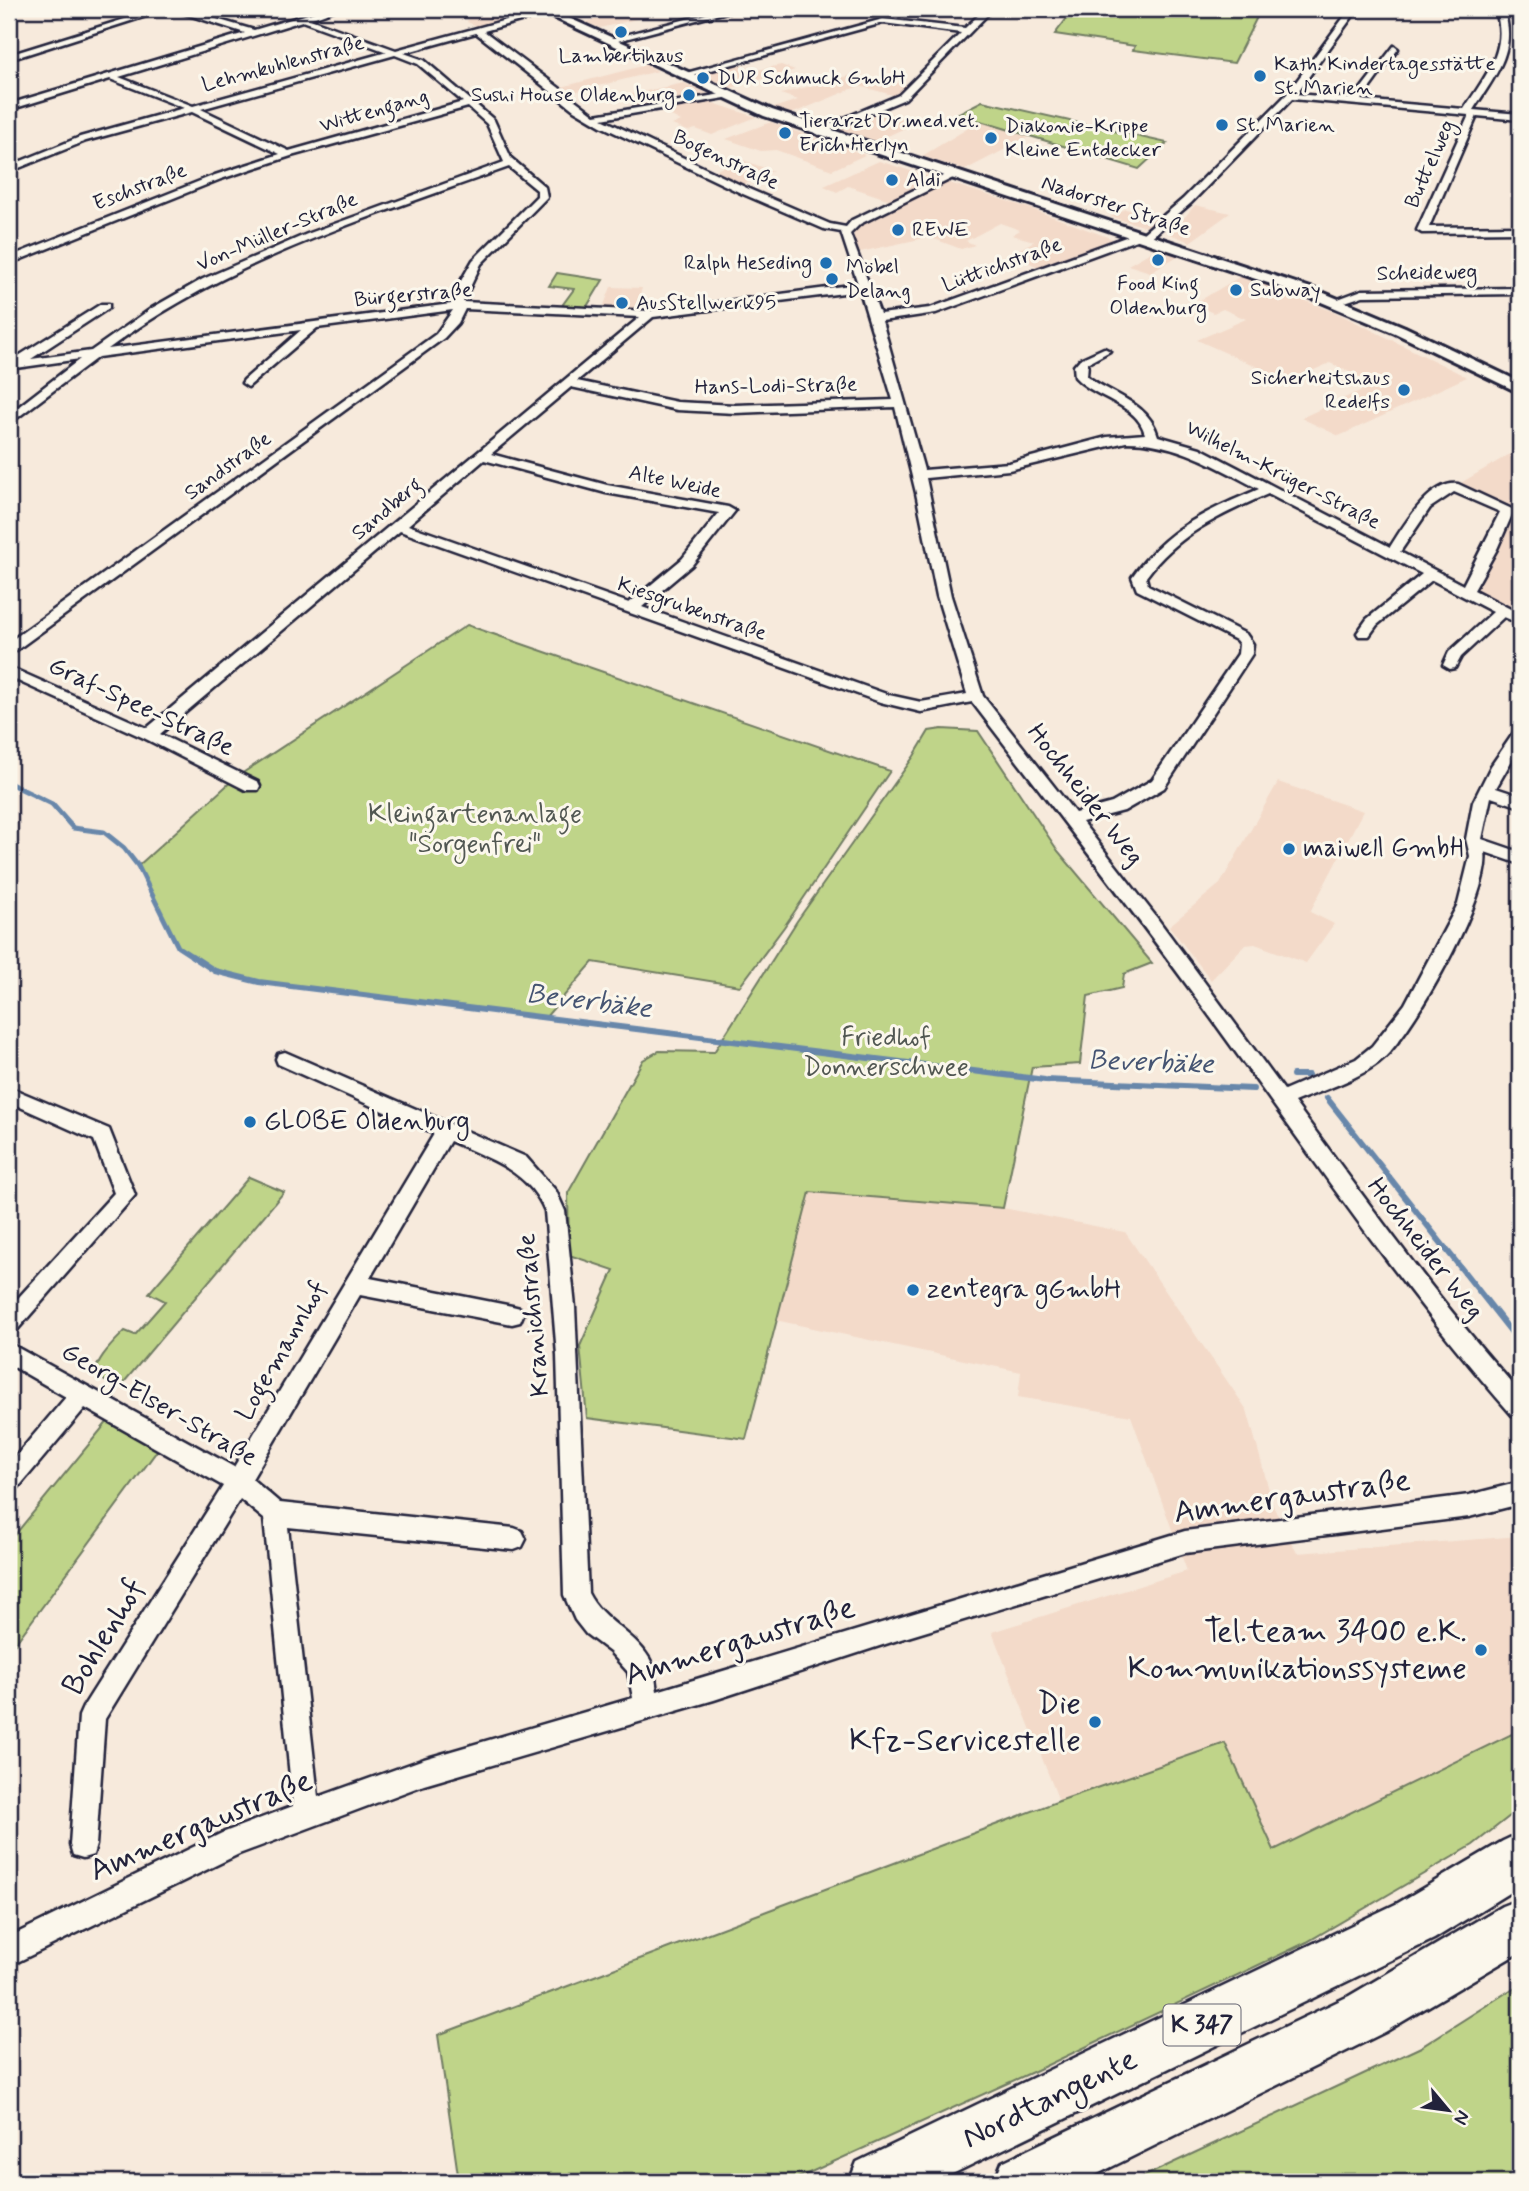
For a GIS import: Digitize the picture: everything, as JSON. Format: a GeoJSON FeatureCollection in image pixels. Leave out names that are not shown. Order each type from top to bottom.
{"type":"FeatureCollection","features":[{"type":"Feature","properties":{"kind":"highway","name":"Nordtangente"},"geometry":{"type":"LineString","coordinates":[[877,2182],[1416,1921],[1520,1858]]}},
{"type":"Feature","properties":{"kind":"highway","name":"K 347"},"geometry":{"type":"LineString","coordinates":[[1022,2182],[1367,2014],[1520,1924]]}},
{"type":"Feature","properties":{"kind":"street"},"geometry":{"type":"LineString","coordinates":[[9,58],[164,9]]}},
{"type":"Feature","properties":{"kind":"street"},"geometry":{"type":"LineString","coordinates":[[173,9],[254,33]]}},
{"type":"Feature","properties":{"kind":"street"},"geometry":{"type":"LineString","coordinates":[[9,107],[333,9]]}},
{"type":"Feature","properties":{"kind":"street"},"geometry":{"type":"LineString","coordinates":[[610,40],[734,9]]}},
{"type":"Feature","properties":{"kind":"street"},"geometry":{"type":"LineString","coordinates":[[819,132],[902,97],[989,9]]}},
{"type":"Feature","properties":{"kind":"street"},"geometry":{"type":"LineString","coordinates":[[1141,237],[1187,201],[1290,96],[1354,9]]}},
{"type":"Feature","properties":{"kind":"street","name":"Buttelweg"},"geometry":{"type":"LineString","coordinates":[[1499,9],[1507,31],[1508,52],[1471,113],[1422,230],[1520,229]]}},
{"type":"Feature","properties":{"kind":"street","name":"Nadorster Straße"},"geometry":{"type":"LineString","coordinates":[[544,10],[725,95],[819,132],[1256,273],[1336,302],[1520,388]]}},
{"type":"Feature","properties":{"kind":"street","name":"Lehmkuhlenstraße"},"geometry":{"type":"LineString","coordinates":[[9,169],[83,139],[544,10]]}},
{"type":"Feature","properties":{"kind":"street"},"geometry":{"type":"LineString","coordinates":[[301,19],[421,62],[470,103],[497,130],[501,148],[510,163]]}},
{"type":"Feature","properties":{"kind":"street"},"geometry":{"type":"LineString","coordinates":[[683,75],[883,21],[968,31]]}},
{"type":"Feature","properties":{"kind":"street","name":"Bogenstraße"},"geometry":{"type":"LineString","coordinates":[[478,30],[593,118],[747,192],[828,227],[847,230]]}},
{"type":"Feature","properties":{"kind":"street"},"geometry":{"type":"LineString","coordinates":[[1355,102],[1394,49]]}},
{"type":"Feature","properties":{"kind":"street"},"geometry":{"type":"LineString","coordinates":[[112,78],[191,108],[288,154]]}},
{"type":"Feature","properties":{"kind":"street","name":"Bogenstraße"},"geometry":{"type":"LineString","coordinates":[[593,118],[725,95]]}},
{"type":"Feature","properties":{"kind":"street"},"geometry":{"type":"LineString","coordinates":[[1290,96],[1520,117]]}},
{"type":"Feature","properties":{"kind":"street","name":"Wittengang"},"geometry":{"type":"LineString","coordinates":[[288,154],[470,103]]}},
{"type":"Feature","properties":{"kind":"street","name":"Eschstraße"},"geometry":{"type":"LineString","coordinates":[[9,261],[162,198],[288,154]]}},
{"type":"Feature","properties":{"kind":"street","name":"Sandstraße"},"geometry":{"type":"LineString","coordinates":[[9,649],[440,336],[454,321],[461,306],[457,304],[457,298],[477,262],[542,197],[542,188],[510,163]]}},
{"type":"Feature","properties":{"kind":"street","name":"Von-Müller-Straße"},"geometry":{"type":"LineString","coordinates":[[9,420],[94,355],[173,300],[242,264],[510,163]]}},
{"type":"Feature","properties":{"kind":"street"},"geometry":{"type":"LineString","coordinates":[[847,230],[889,204],[952,175]]}},
{"type":"Feature","properties":{"kind":"street","name":"Hochheider Weg"},"geometry":{"type":"LineString","coordinates":[[847,230],[848,246],[876,318],[900,402],[919,474],[944,596],[976,697],[1151,922],[1388,1246],[1480,1363],[1520,1408]]}},
{"type":"Feature","properties":{"kind":"street","name":"Lüttichstraße"},"geometry":{"type":"LineString","coordinates":[[876,318],[932,311],[1141,237]]}},
{"type":"Feature","properties":{"kind":"street","name":"Bürgerstraße"},"geometry":{"type":"LineString","coordinates":[[12,365],[461,306],[650,314],[864,287]]}},
{"type":"Feature","properties":{"kind":"street","name":"Scheideweg"},"geometry":{"type":"LineString","coordinates":[[1336,302],[1362,293],[1520,291]]}},
{"type":"Feature","properties":{"kind":"street"},"geometry":{"type":"LineString","coordinates":[[12,365],[105,306]]}},
{"type":"Feature","properties":{"kind":"street","name":"Sandberg"},"geometry":{"type":"LineString","coordinates":[[149,735],[650,314]]}},
{"type":"Feature","properties":{"kind":"street"},"geometry":{"type":"LineString","coordinates":[[248,383],[316,324]]}},
{"type":"Feature","properties":{"kind":"street","name":"Wilhelm-Krüger-Straße"},"geometry":{"type":"LineString","coordinates":[[1104,351],[1084,361],[1080,366],[1080,377],[1128,406],[1146,422],[1152,430],[1153,439]]}},
{"type":"Feature","properties":{"kind":"street","name":"Hans-Lodi-Straße"},"geometry":{"type":"LineString","coordinates":[[569,383],[677,405],[735,409],[900,402]]}},
{"type":"Feature","properties":{"kind":"street","name":"Wilhelm-Krüger-Straße"},"geometry":{"type":"LineString","coordinates":[[919,474],[1022,464],[1119,438],[1175,442],[1520,620]]}},
{"type":"Feature","properties":{"kind":"street","name":"Alte Weide"},"geometry":{"type":"LineString","coordinates":[[484,456],[606,489],[728,511],[687,562],[630,610]]}},
{"type":"Feature","properties":{"kind":"street","name":"Wilhelm-Krüger-Straße"},"geometry":{"type":"LineString","coordinates":[[1392,554],[1425,505],[1454,487],[1507,510],[1490,550],[1466,592]]}},
{"type":"Feature","properties":{"kind":"street"},"geometry":{"type":"LineString","coordinates":[[1070,820],[1118,807],[1158,783],[1245,654],[1246,644],[1241,637],[1143,587],[1139,577],[1164,545],[1182,529],[1269,489]]}},
{"type":"Feature","properties":{"kind":"street","name":"Kiesgrubenstraße"},"geometry":{"type":"LineString","coordinates":[[399,526],[630,610],[907,705],[921,707],[976,697]]}},
{"type":"Feature","properties":{"kind":"street"},"geometry":{"type":"LineString","coordinates":[[1364,633],[1372,621],[1431,574]]}},
{"type":"Feature","properties":{"kind":"street"},"geometry":{"type":"LineString","coordinates":[[1450,665],[1454,655],[1503,610]]}},
{"type":"Feature","properties":{"kind":"street","name":"Graf-Spee-Straße"},"geometry":{"type":"LineString","coordinates":[[9,672],[149,735],[252,786]]}},
{"type":"Feature","properties":{"kind":"street"},"geometry":{"type":"LineString","coordinates":[[1280,1100],[1363,1064],[1391,1036],[1412,1008],[1466,904],[1478,856],[1475,842],[1478,816],[1487,790],[1518,741]]}},
{"type":"Feature","properties":{"kind":"street"},"geometry":{"type":"LineString","coordinates":[[1487,790],[1520,802]]}},
{"type":"Feature","properties":{"kind":"street"},"geometry":{"type":"LineString","coordinates":[[1475,842],[1520,858]]}},
{"type":"Feature","properties":{"kind":"street","name":"Kranichstraße"},"geometry":{"type":"LineString","coordinates":[[285,1059],[519,1163],[540,1181],[555,1211],[566,1301],[576,1595],[595,1625],[619,1643],[640,1666],[648,1705]]}},
{"type":"Feature","properties":{"kind":"street"},"geometry":{"type":"LineString","coordinates":[[9,1094],[102,1135],[125,1195],[9,1323]]}},
{"type":"Feature","properties":{"kind":"street","name":"Logemannhof"},"geometry":{"type":"LineString","coordinates":[[238,1482],[447,1129]]}},
{"type":"Feature","properties":{"kind":"street","name":"Logemannhof"},"geometry":{"type":"LineString","coordinates":[[353,1284],[512,1315]]}},
{"type":"Feature","properties":{"kind":"street","name":"Georg-Elser-Straße"},"geometry":{"type":"LineString","coordinates":[[9,1353],[238,1482],[275,1514]]}},
{"type":"Feature","properties":{"kind":"street"},"geometry":{"type":"LineString","coordinates":[[9,1481],[83,1394]]}},
{"type":"Feature","properties":{"kind":"street","name":"Bohlenhof"},"geometry":{"type":"LineString","coordinates":[[83,1844],[92,1716],[238,1482]]}},
{"type":"Feature","properties":{"kind":"street","name":"Ammergaustraße"},"geometry":{"type":"LineString","coordinates":[[9,1952],[232,1843],[307,1814],[424,1772],[714,1688],[901,1627],[1185,1542],[1469,1506],[1520,1493]]}},
{"type":"Feature","properties":{"kind":"street"},"geometry":{"type":"LineString","coordinates":[[307,1814],[275,1514],[514,1539]]}},
{"type":"Feature","properties":{"kind":"shaded area"},"geometry":{"type":"Polygon","coordinates":[[[488,9],[527,9],[535,12],[479,27],[467,22],[469,17],[478,14],[475,12],[488,9]]]}},
{"type":"Feature","properties":{"kind":"shaded area"},"geometry":{"type":"Polygon","coordinates":[[[619,9],[640,9],[627,12],[641,18],[600,28],[585,22],[625,12],[619,9]]]}},
{"type":"Feature","properties":{"kind":"shaded area"},"geometry":{"type":"Polygon","coordinates":[[[737,64],[753,71],[781,65],[795,70],[731,88],[702,75],[737,64]]]}},
{"type":"Feature","properties":{"kind":"shaded area"},"geometry":{"type":"Polygon","coordinates":[[[646,65],[658,71],[562,95],[554,89],[646,65]]]}},
{"type":"Feature","properties":{"kind":"shaded area"},"geometry":{"type":"Polygon","coordinates":[[[852,75],[913,86],[900,97],[859,86],[791,114],[773,108],[798,100],[781,94],[852,75]]]}},
{"type":"Feature","properties":{"kind":"shaded area"},"geometry":{"type":"Polygon","coordinates":[[[684,83],[709,94],[707,97],[638,108],[630,101],[625,102],[618,97],[684,83]]]}},
{"type":"Feature","properties":{"kind":"shaded area"},"geometry":{"type":"Polygon","coordinates":[[[710,102],[756,117],[712,135],[672,125],[681,121],[660,110],[710,102]]]}},
{"type":"Feature","properties":{"kind":"shaded area"},"geometry":{"type":"Polygon","coordinates":[[[882,111],[918,122],[877,141],[839,130],[882,111]]]}},
{"type":"Feature","properties":{"kind":"shaded area"},"geometry":{"type":"Polygon","coordinates":[[[980,121],[1029,137],[965,170],[922,156],[980,121]]]}},
{"type":"Feature","properties":{"kind":"shaded area"},"geometry":{"type":"Polygon","coordinates":[[[771,122],[865,155],[832,170],[776,150],[761,151],[726,139],[771,122]]]}},
{"type":"Feature","properties":{"kind":"shaded area"},"geometry":{"type":"Polygon","coordinates":[[[740,159],[773,171],[737,187],[708,174],[740,159]]]}},
{"type":"Feature","properties":{"kind":"shaded area"},"geometry":{"type":"Polygon","coordinates":[[[879,161],[1029,208],[1113,239],[1040,268],[1012,254],[1034,241],[1012,235],[1020,230],[1000,223],[966,241],[975,245],[961,249],[929,237],[860,252],[854,241],[854,229],[899,203],[848,186],[837,192],[824,186],[879,161]]]}},
{"type":"Feature","properties":{"kind":"shaded area"},"geometry":{"type":"Polygon","coordinates":[[[1195,205],[1230,213],[1190,242],[1170,234],[1195,205]]]}},
{"type":"Feature","properties":{"kind":"shaded area"},"geometry":{"type":"Polygon","coordinates":[[[1125,209],[1163,217],[1147,227],[1110,217],[1125,209]]]}},
{"type":"Feature","properties":{"kind":"shaded area"},"geometry":{"type":"Polygon","coordinates":[[[1156,249],[1178,256],[1150,272],[1128,265],[1156,249]]]}},
{"type":"Feature","properties":{"kind":"shaded area"},"geometry":{"type":"Polygon","coordinates":[[[1241,276],[1337,313],[1467,377],[1339,436],[1301,418],[1375,384],[1330,363],[1289,381],[1197,340],[1246,319],[1223,309],[1213,313],[1194,304],[1241,276]]]}},
{"type":"Feature","properties":{"kind":"shaded area"},"geometry":{"type":"Polygon","coordinates":[[[611,287],[642,288],[635,312],[602,310],[611,287]]]}},
{"type":"Feature","properties":{"kind":"shaded area"},"geometry":{"type":"Polygon","coordinates":[[[1520,448],[1520,620],[1466,592],[1507,510],[1454,487],[1520,448]]]}},
{"type":"Feature","properties":{"kind":"shaded area"},"geometry":{"type":"Polygon","coordinates":[[[1278,782],[1363,811],[1310,912],[1334,924],[1306,963],[1255,944],[1245,945],[1211,980],[1169,926],[1220,884],[1278,782]]]}},
{"type":"Feature","properties":{"kind":"shaded area"},"geometry":{"type":"Polygon","coordinates":[[[810,1192],[1003,1208],[1125,1232],[1247,1410],[1274,1508],[1297,1553],[1520,1536],[1520,1730],[1273,1851],[1225,1743],[1059,1801],[992,1632],[1187,1571],[1131,1416],[1018,1397],[1021,1372],[775,1320],[810,1192]]]}},
{"type":"Feature","properties":{"kind":"green space"},"geometry":{"type":"Polygon","coordinates":[[[1074,9],[1261,9],[1234,63],[1133,50],[1135,46],[1055,34],[1074,9]]]}},
{"type":"Feature","properties":{"kind":"green space"},"geometry":{"type":"Polygon","coordinates":[[[982,101],[1167,143],[1139,169],[957,114],[982,101]]]}},
{"type":"Feature","properties":{"kind":"green space"},"geometry":{"type":"Polygon","coordinates":[[[557,273],[603,280],[583,313],[558,311],[574,289],[549,286],[557,273]]]}},
{"type":"Feature","properties":{"kind":"green space","name":"Kleingartenanlage \"Sorgenfrei\""},"geometry":{"type":"Polygon","coordinates":[[[467,625],[890,771],[784,927],[740,986],[593,962],[546,1017],[259,982],[219,972],[178,947],[138,866],[235,778],[467,625]]]}},
{"type":"Feature","properties":{"kind":"green space","name":"Friedhof Donnerschwee"},"geometry":{"type":"Polygon","coordinates":[[[929,731],[978,731],[1058,851],[1152,963],[1124,974],[1122,988],[1088,996],[1080,1064],[1032,1067],[1003,1208],[810,1192],[746,1439],[587,1418],[580,1346],[614,1270],[569,1255],[568,1193],[643,1060],[659,1051],[714,1052],[797,921],[929,731]]]}},
{"type":"Feature","properties":{"kind":"green space"},"geometry":{"type":"Polygon","coordinates":[[[249,1177],[284,1192],[120,1387],[101,1379],[96,1372],[105,1353],[125,1331],[135,1335],[165,1301],[149,1293],[249,1177]]]}},
{"type":"Feature","properties":{"kind":"green space"},"geometry":{"type":"Polygon","coordinates":[[[108,1421],[159,1448],[9,1652],[9,1542],[108,1421]]]}},
{"type":"Feature","properties":{"kind":"green space"},"geometry":{"type":"Polygon","coordinates":[[[1520,1730],[1520,1808],[1473,1845],[1307,1942],[1037,2070],[789,2182],[459,2182],[438,2035],[1059,1801],[1225,1743],[1274,1850],[1520,1730]]]}},
{"type":"Feature","properties":{"kind":"green space"},"geometry":{"type":"Polygon","coordinates":[[[1520,1984],[1520,2182],[1132,2182],[1421,2047],[1520,1984]]]}},
{"type":"Feature","properties":{"kind":"waterway","name":"Beverbäke"},"geometry":{"type":"LineString","coordinates":[[9,783],[52,804],[73,828],[104,832],[124,848],[138,866],[178,947],[195,958]]}},
{"type":"Feature","properties":{"kind":"waterway","name":"Beverbäke"},"geometry":{"type":"LineString","coordinates":[[192,956],[215,971],[259,982],[1045,1080],[1253,1089]]}},
{"type":"Feature","properties":{"kind":"waterway","name":"Beverbäke"},"geometry":{"type":"LineString","coordinates":[[1293,1075],[1308,1075]]}},
{"type":"Feature","properties":{"kind":"waterway","name":"Beverbäke"},"geometry":{"type":"LineString","coordinates":[[1327,1098],[1520,1343]]}},
{"type":"Feature","properties":{"kind":"place","name":"Lambertihaus"},"geometry":{"type":"Point","coordinates":[621,32]}},
{"type":"Feature","properties":{"kind":"place","name":"Kath. Kindertagesstätte St. Marien"},"geometry":{"type":"Point","coordinates":[1260,76]}},
{"type":"Feature","properties":{"kind":"place","name":"DUR Schmuck GmbH"},"geometry":{"type":"Point","coordinates":[703,78]}},
{"type":"Feature","properties":{"kind":"place","name":"Sushi House Oldenburg"},"geometry":{"type":"Point","coordinates":[689,95]}},
{"type":"Feature","properties":{"kind":"place","name":"St. Marien"},"geometry":{"type":"Point","coordinates":[1222,125]}},
{"type":"Feature","properties":{"kind":"place","name":"Tierarzt Dr.med.vet. Erich Herlyn"},"geometry":{"type":"Point","coordinates":[785,133]}},
{"type":"Feature","properties":{"kind":"place","name":"Diakonie-Krippe Kleine Entdecker"},"geometry":{"type":"Point","coordinates":[991,138]}},
{"type":"Feature","properties":{"kind":"place","name":"Aldi"},"geometry":{"type":"Point","coordinates":[892,180]}},
{"type":"Feature","properties":{"kind":"place","name":"REWE"},"geometry":{"type":"Point","coordinates":[898,230]}},
{"type":"Feature","properties":{"kind":"place","name":"Food King Oldenburg"},"geometry":{"type":"Point","coordinates":[1158,260]}},
{"type":"Feature","properties":{"kind":"place","name":"Ralph Heseding"},"geometry":{"type":"Point","coordinates":[826,263]}},
{"type":"Feature","properties":{"kind":"place","name":"Möbel Delang"},"geometry":{"type":"Point","coordinates":[832,279]}},
{"type":"Feature","properties":{"kind":"place","name":"Subway"},"geometry":{"type":"Point","coordinates":[1236,290]}},
{"type":"Feature","properties":{"kind":"place","name":"AusStellwerk95"},"geometry":{"type":"Point","coordinates":[622,303]}},
{"type":"Feature","properties":{"kind":"place","name":"Sicherheitshaus Redelfs"},"geometry":{"type":"Point","coordinates":[1404,390]}},
{"type":"Feature","properties":{"kind":"place","name":"maiwell GmbH"},"geometry":{"type":"Point","coordinates":[1289,849]}},
{"type":"Feature","properties":{"kind":"place","name":"GLOBE Oldenburg"},"geometry":{"type":"Point","coordinates":[250,1122]}},
{"type":"Feature","properties":{"kind":"place","name":"zentegra gGmbH"},"geometry":{"type":"Point","coordinates":[913,1290]}},
{"type":"Feature","properties":{"kind":"place","name":"Tel.team 3400 e.K. Kommunikationssysteme"},"geometry":{"type":"Point","coordinates":[1481,1650]}},
{"type":"Feature","properties":{"kind":"place","name":"Die Kfz-Servicestelle"},"geometry":{"type":"Point","coordinates":[1095,1722]}}]}
